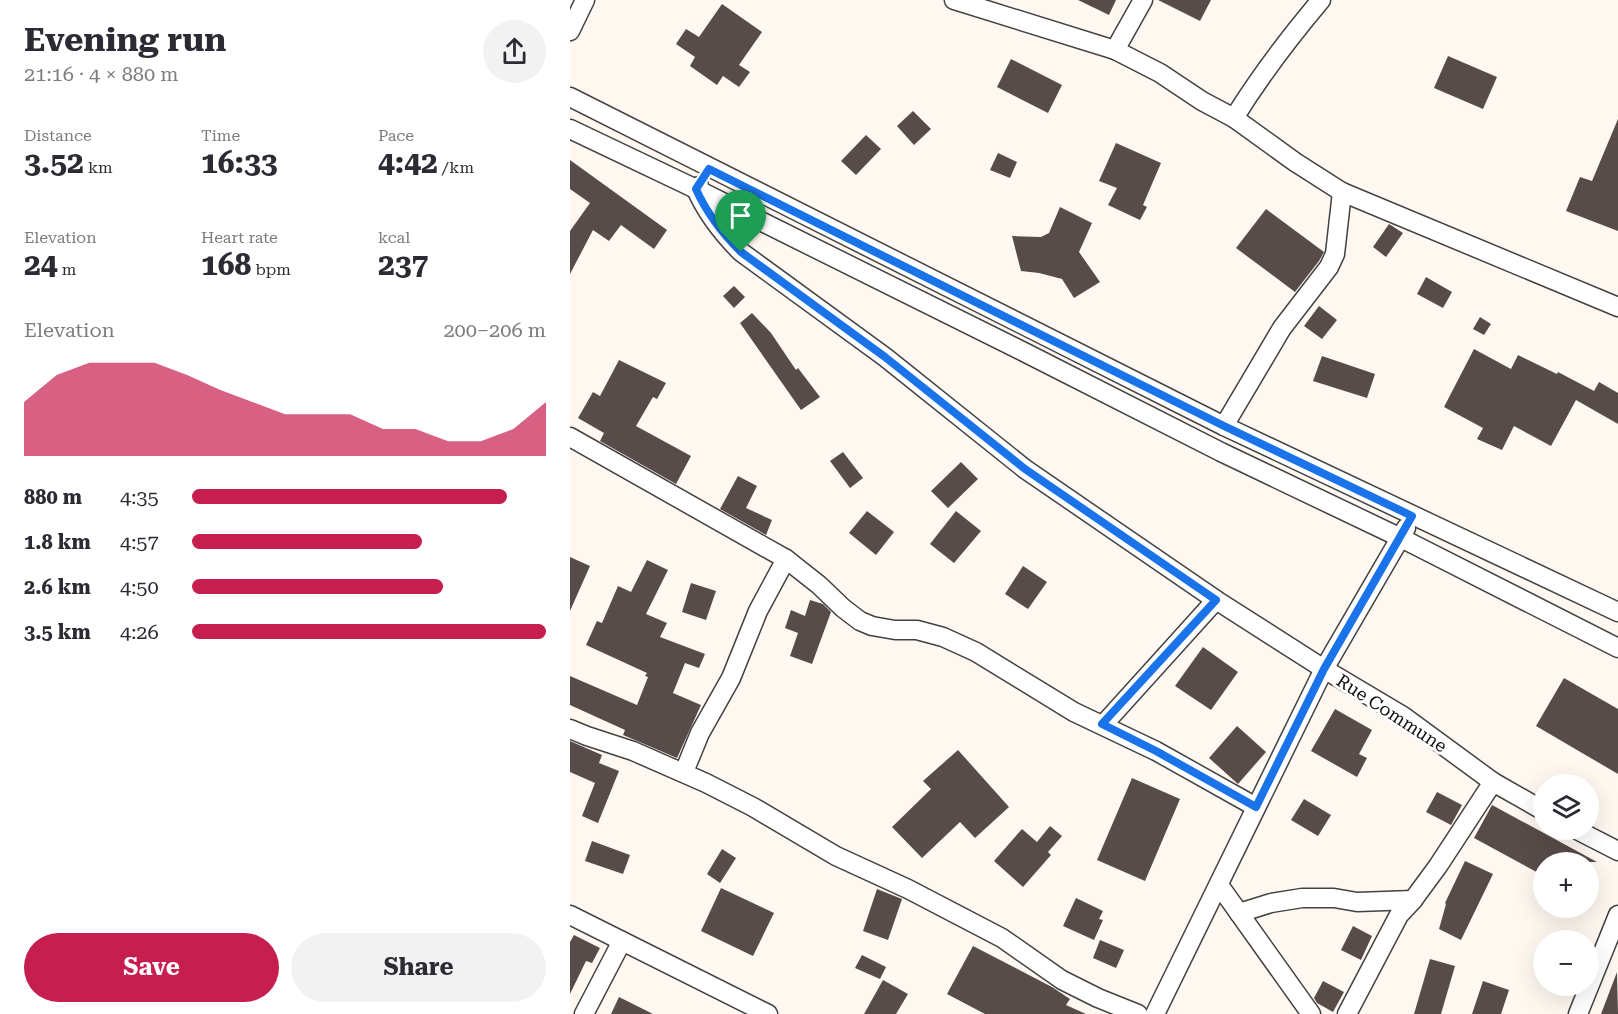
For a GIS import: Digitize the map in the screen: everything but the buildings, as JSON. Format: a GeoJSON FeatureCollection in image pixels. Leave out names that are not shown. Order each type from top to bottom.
{"type":"FeatureCollection","features":[{"type":"Feature","properties":{"kind":"street"},"geometry":{"type":"LineString","coordinates":[[570,31],[585,0]]}},
{"type":"Feature","properties":{"kind":"street"},"geometry":{"type":"LineString","coordinates":[[954,0],[982,5],[1115,50],[1160,73],[1202,101],[1234,118],[1295,162],[1342,192],[1618,307]]}},
{"type":"Feature","properties":{"kind":"street"},"geometry":{"type":"LineString","coordinates":[[1115,50],[1143,0]]}},
{"type":"Feature","properties":{"kind":"street"},"geometry":{"type":"LineString","coordinates":[[1234,118],[1283,45],[1321,0]]}},
{"type":"Feature","properties":{"kind":"street"},"geometry":{"type":"LineString","coordinates":[[570,97],[709,169],[1224,426],[1618,612]]}},
{"type":"Feature","properties":{"kind":"street"},"geometry":{"type":"LineString","coordinates":[[570,129],[696,189],[1221,452],[1401,538],[1617,646]]}},
{"type":"Feature","properties":{"kind":"street"},"geometry":{"type":"LineString","coordinates":[[696,189],[709,169]]}},
{"type":"Feature","properties":{"kind":"street","name":"Rue Commune"},"geometry":{"type":"LineString","coordinates":[[696,189],[704,208],[741,252],[885,357],[1025,469],[1216,600],[1403,716],[1493,782],[1533,805]]}},
{"type":"Feature","properties":{"kind":"street"},"geometry":{"type":"LineString","coordinates":[[1224,426],[1282,328],[1332,261],[1339,234],[1342,192]]}},
{"type":"Feature","properties":{"kind":"street"},"geometry":{"type":"LineString","coordinates":[[1024,352],[1035,330]]}},
{"type":"Feature","properties":{"kind":"street"},"geometry":{"type":"LineString","coordinates":[[570,437],[786,559],[860,621],[884,628],[917,630],[943,637],[976,652],[1065,706],[1156,751],[1256,807]]}},
{"type":"Feature","properties":{"kind":"street"},"geometry":{"type":"LineString","coordinates":[[1155,1014],[1324,669],[1412,516]]}},
{"type":"Feature","properties":{"kind":"street"},"geometry":{"type":"LineString","coordinates":[[684,772],[700,733],[731,678],[758,611],[786,559]]}},
{"type":"Feature","properties":{"kind":"street"},"geometry":{"type":"LineString","coordinates":[[1102,724],[1216,600]]}},
{"type":"Feature","properties":{"kind":"street"},"geometry":{"type":"LineString","coordinates":[[570,729],[684,772],[753,807],[836,856],[1002,938],[1062,980],[1138,1014]]}},
{"type":"Feature","properties":{"kind":"street"},"geometry":{"type":"LineString","coordinates":[[1347,1014],[1399,915],[1438,866],[1493,782]]}},
{"type":"Feature","properties":{"kind":"street"},"geometry":{"type":"LineString","coordinates":[[1597,840],[1618,851]]}},
{"type":"Feature","properties":{"kind":"street"},"geometry":{"type":"LineString","coordinates":[[1219,885],[1311,1014]]}},
{"type":"Feature","properties":{"kind":"street"},"geometry":{"type":"LineString","coordinates":[[1239,913],[1271,903],[1302,898],[1334,898],[1358,902],[1413,900]]}},
{"type":"Feature","properties":{"kind":"street"},"geometry":{"type":"LineString","coordinates":[[570,915],[768,1014]]}},
{"type":"Feature","properties":{"kind":"street"},"geometry":{"type":"LineString","coordinates":[[1578,1014],[1618,915]]}},
{"type":"Feature","properties":{"kind":"street"},"geometry":{"type":"LineString","coordinates":[[584,1014],[622,941]]}},
{"type":"Feature","properties":{"kind":"route"},"geometry":{"type":"LineString","coordinates":[[709,169],[1224,426],[1412,516],[1324,669],[1256,807],[1156,751],[1102,724],[1216,600],[1025,469],[885,357],[741,252],[704,208],[696,189],[709,169]]}}]}
